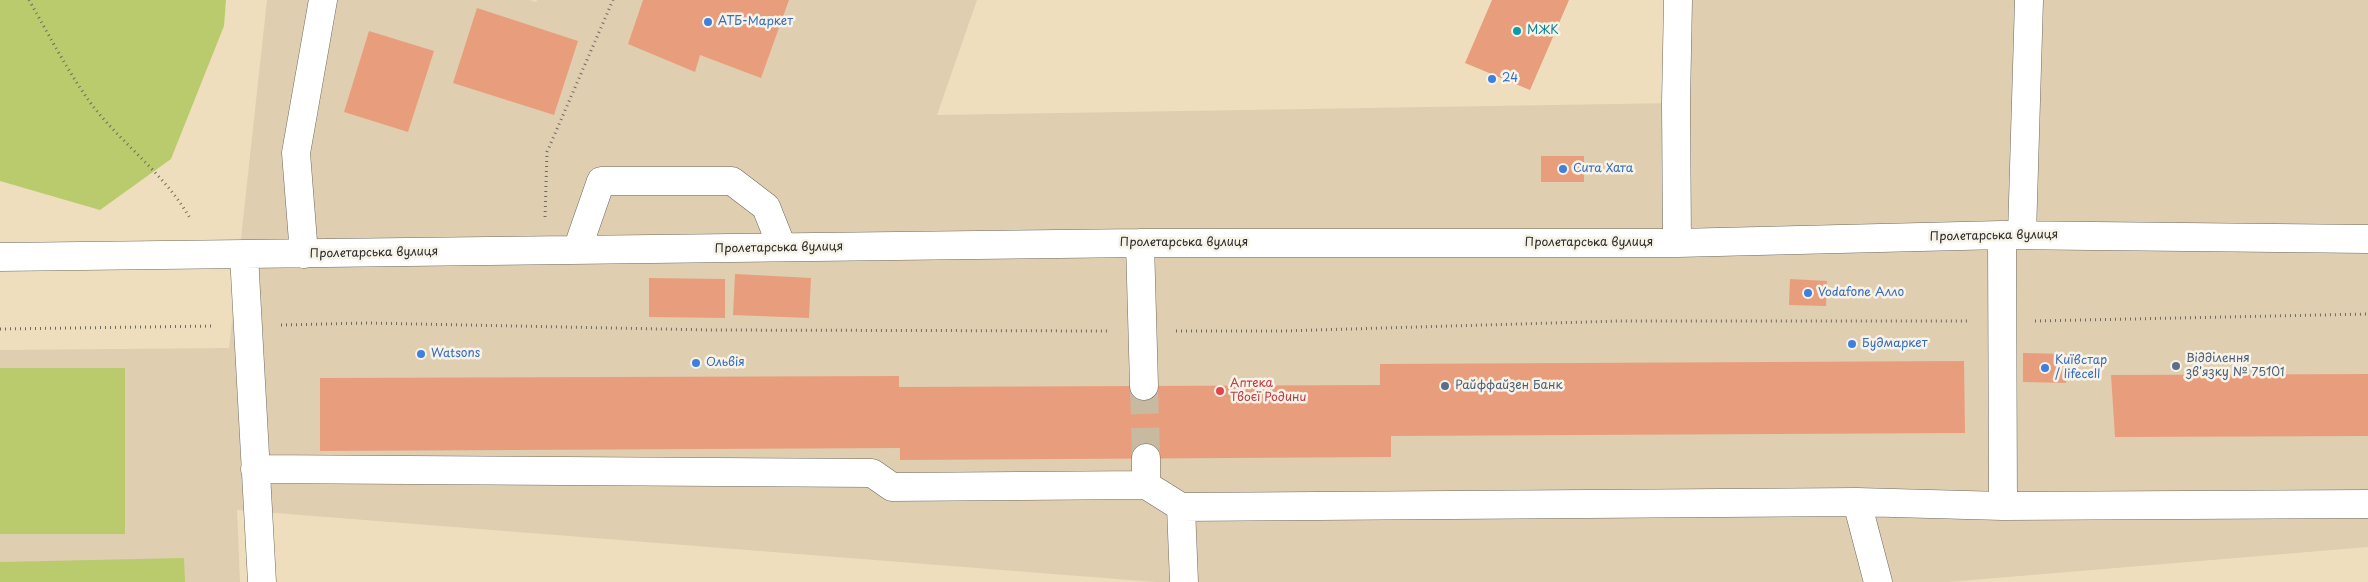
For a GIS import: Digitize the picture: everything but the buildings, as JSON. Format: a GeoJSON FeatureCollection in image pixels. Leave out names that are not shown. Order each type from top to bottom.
{"type":"FeatureCollection","features":[{"type":"Feature","properties":{"kind":"street"},"geometry":{"type":"LineString","coordinates":[[304,254],[296,153],[323,0]]}},
{"type":"Feature","properties":{"kind":"street"},"geometry":{"type":"LineString","coordinates":[[1677,243],[1676,103],[1678,0]]}},
{"type":"Feature","properties":{"kind":"street"},"geometry":{"type":"LineString","coordinates":[[2003,506],[2002,321],[2012,235],[2029,0]]}},
{"type":"Feature","properties":{"kind":"street"},"geometry":{"type":"LineString","coordinates":[[576,250],[601,181],[732,181],[766,207],[782,247]]}},
{"type":"Feature","properties":{"kind":"street","name":"Пролетарська вулиця"},"geometry":{"type":"LineString","coordinates":[[0,257],[1140,243],[1677,243],[2012,235],[2368,239]]}},
{"type":"Feature","properties":{"kind":"street"},"geometry":{"type":"LineString","coordinates":[[1140,243],[1144,386]]}},
{"type":"Feature","properties":{"kind":"street"},"geometry":{"type":"LineString","coordinates":[[244,255],[262,582]]}},
{"type":"Feature","properties":{"kind":"street"},"geometry":{"type":"LineString","coordinates":[[1146,458],[1146,485]]}},
{"type":"Feature","properties":{"kind":"street"},"geometry":{"type":"LineString","coordinates":[[255,469],[872,473],[892,487],[1146,485],[1181,507],[1857,502],[2003,506],[2368,504]]}},
{"type":"Feature","properties":{"kind":"street"},"geometry":{"type":"LineString","coordinates":[[1857,502],[1878,582]]}},
{"type":"Feature","properties":{"kind":"street"},"geometry":{"type":"LineString","coordinates":[[1181,507],[1184,582]]}},
{"type":"Feature","properties":{"kind":"path"},"geometry":{"type":"LineString","coordinates":[[29,0],[92,105],[179,198],[210,255]]}},
{"type":"Feature","properties":{"kind":"path"},"geometry":{"type":"LineString","coordinates":[[544,250],[547,152],[613,0]]}},
{"type":"Feature","properties":{"kind":"path"},"geometry":{"type":"LineString","coordinates":[[0,328],[368,323],[711,330],[1282,331],[1620,321],[2002,321],[2368,314]]}},
{"type":"Feature","properties":{"kind":"shaded area"},"geometry":{"type":"Polygon","coordinates":[[[267,0],[530,0],[536,2],[537,0],[977,0],[937,115],[1675,103],[1678,0],[2368,0],[2368,547],[1948,582],[1155,582],[237,510],[240,582],[0,582],[0,350],[229,348],[267,0]]]}},
{"type":"Feature","properties":{"kind":"green space"},"geometry":{"type":"Polygon","coordinates":[[[0,0],[226,0],[224,26],[171,159],[100,210],[0,181],[0,0]]]}},
{"type":"Feature","properties":{"kind":"green space"},"geometry":{"type":"Polygon","coordinates":[[[0,368],[125,368],[125,534],[0,534],[0,368]]]}},
{"type":"Feature","properties":{"kind":"green space"},"geometry":{"type":"Polygon","coordinates":[[[184,558],[185,582],[0,582],[0,562],[184,558]]]}},
{"type":"Feature","properties":{"kind":"tunnel"},"geometry":{"type":"LineString","coordinates":[[1144,386],[1146,458]]}},
{"type":"Feature","properties":{"kind":"place","name":"АТБ-Маркет"},"geometry":{"type":"Point","coordinates":[708,22]}},
{"type":"Feature","properties":{"kind":"place","name":"МЖК"},"geometry":{"type":"Point","coordinates":[1517,31]}},
{"type":"Feature","properties":{"kind":"place","name":"24"},"geometry":{"type":"Point","coordinates":[1492,79]}},
{"type":"Feature","properties":{"kind":"place","name":"Сита Хата"},"geometry":{"type":"Point","coordinates":[1563,169]}},
{"type":"Feature","properties":{"kind":"place","name":"Vodafone Алло"},"geometry":{"type":"Point","coordinates":[1808,293]}},
{"type":"Feature","properties":{"kind":"place","name":"Будмаркет"},"geometry":{"type":"Point","coordinates":[1852,344]}},
{"type":"Feature","properties":{"kind":"place","name":"Watsons"},"geometry":{"type":"Point","coordinates":[421,354]}},
{"type":"Feature","properties":{"kind":"place","name":"Ольвія"},"geometry":{"type":"Point","coordinates":[696,363]}},
{"type":"Feature","properties":{"kind":"place","name":"Відділення зв'язку № 75101"},"geometry":{"type":"Point","coordinates":[2176,366]}},
{"type":"Feature","properties":{"kind":"place","name":"Київстар / lifecell"},"geometry":{"type":"Point","coordinates":[2045,368]}},
{"type":"Feature","properties":{"kind":"place","name":"Райффайзен Банк"},"geometry":{"type":"Point","coordinates":[1445,386]}},
{"type":"Feature","properties":{"kind":"place","name":"Аптека Твоєї Родини"},"geometry":{"type":"Point","coordinates":[1220,391]}}]}
